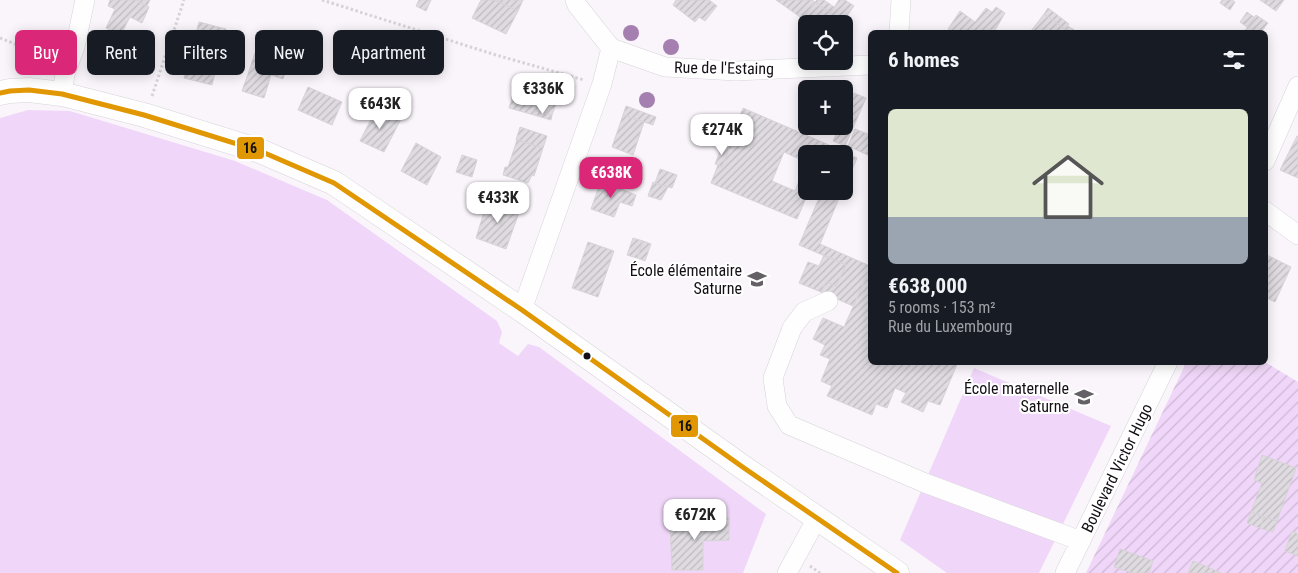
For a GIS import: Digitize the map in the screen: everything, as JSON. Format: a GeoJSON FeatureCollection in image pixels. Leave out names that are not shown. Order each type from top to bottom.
{"type":"FeatureCollection","features":[{"type":"Feature","properties":{"kind":"main road"},"geometry":{"type":"LineString","coordinates":[[0,93],[63,84],[144,115],[260,151],[334,183],[522,310],[897,573]]}},
{"type":"Feature","properties":{"kind":"street"},"geometry":{"type":"LineString","coordinates":[[63,84],[75,47],[86,0]]}},
{"type":"Feature","properties":{"kind":"street"},"geometry":{"type":"LineString","coordinates":[[522,310],[602,84],[611,48],[574,0]]}},
{"type":"Feature","properties":{"kind":"street"},"geometry":{"type":"LineString","coordinates":[[899,30],[901,0]]}},
{"type":"Feature","properties":{"kind":"street","name":"Rue de l'Estaing"},"geometry":{"type":"LineString","coordinates":[[611,48],[665,67],[736,71],[868,65]]}},
{"type":"Feature","properties":{"kind":"street"},"geometry":{"type":"LineString","coordinates":[[1268,154],[1298,86]]}},
{"type":"Feature","properties":{"kind":"street"},"geometry":{"type":"LineString","coordinates":[[1268,213],[1298,235]]}},
{"type":"Feature","properties":{"kind":"street"},"geometry":{"type":"LineString","coordinates":[[828,301],[804,312],[792,328],[773,378],[778,406],[788,425],[925,483],[1081,541]]}},
{"type":"Feature","properties":{"kind":"street","name":"Boulevard Victor Hugo"},"geometry":{"type":"LineString","coordinates":[[1065,573],[1167,365]]}},
{"type":"Feature","properties":{"kind":"street"},"geometry":{"type":"LineString","coordinates":[[787,573],[817,518]]}},
{"type":"Feature","properties":{"kind":"path"},"geometry":{"type":"LineString","coordinates":[[144,115],[184,0]]}},
{"type":"Feature","properties":{"kind":"path"},"geometry":{"type":"LineString","coordinates":[[322,0],[496,55],[602,84]]}},
{"type":"Feature","properties":{"kind":"path"},"geometry":{"type":"LineString","coordinates":[[0,38],[35,52],[63,84]]}},
{"type":"Feature","properties":{"kind":"shaded area"},"geometry":{"type":"Polygon","coordinates":[[[28,110],[70,111],[235,161],[327,200],[497,321],[502,332],[499,343],[518,356],[528,344],[539,347],[766,514],[743,573],[0,573],[0,118],[28,110]]]}},
{"type":"Feature","properties":{"kind":"shaded area"},"geometry":{"type":"Polygon","coordinates":[[[1268,364],[1298,382],[1298,573],[1086,573],[1185,365],[1268,364]]]}},
{"type":"Feature","properties":{"kind":"shaded area"},"geometry":{"type":"Polygon","coordinates":[[[974,368],[1111,426],[1039,573],[947,573],[900,540],[974,368]]]}},
{"type":"Feature","properties":{"kind":"building"},"geometry":{"type":"Polygon","coordinates":[[[110,0],[136,0],[149,7],[142,23],[130,17],[123,30],[110,30],[106,28],[115,9],[108,6],[110,0]]]}},
{"type":"Feature","properties":{"kind":"building"},"geometry":{"type":"Polygon","coordinates":[[[136,0],[150,0],[147,6],[136,0]]]}},
{"type":"Feature","properties":{"kind":"building"},"geometry":{"type":"Polygon","coordinates":[[[419,0],[431,0],[426,11],[416,6],[419,0]]]}},
{"type":"Feature","properties":{"kind":"building"},"geometry":{"type":"Polygon","coordinates":[[[481,0],[494,0],[518,11],[506,34],[472,18],[481,0]]]}},
{"type":"Feature","properties":{"kind":"building"},"geometry":{"type":"Polygon","coordinates":[[[494,0],[523,0],[518,11],[494,0]]]}},
{"type":"Feature","properties":{"kind":"building"},"geometry":{"type":"Polygon","coordinates":[[[676,0],[709,0],[717,6],[705,21],[699,17],[695,22],[673,5],[676,0]]]}},
{"type":"Feature","properties":{"kind":"building"},"geometry":{"type":"Polygon","coordinates":[[[776,0],[812,0],[815,2],[806,15],[798,15],[776,0]]]}},
{"type":"Feature","properties":{"kind":"building"},"geometry":{"type":"Polygon","coordinates":[[[817,0],[824,0],[834,7],[830,13],[815,2],[817,0]]]}},
{"type":"Feature","properties":{"kind":"building"},"geometry":{"type":"Polygon","coordinates":[[[839,0],[845,0],[854,6],[848,15],[806,15],[815,2],[830,13],[839,0]]]}},
{"type":"Feature","properties":{"kind":"building"},"geometry":{"type":"Polygon","coordinates":[[[1222,0],[1232,0],[1235,2],[1230,10],[1220,3],[1222,0]]]}},
{"type":"Feature","properties":{"kind":"building"},"geometry":{"type":"Polygon","coordinates":[[[1260,0],[1284,0],[1276,11],[1260,0]]]}},
{"type":"Feature","properties":{"kind":"building"},"geometry":{"type":"Polygon","coordinates":[[[996,7],[1005,13],[995,30],[948,29],[960,11],[975,22],[986,8],[992,12],[996,7]]]}},
{"type":"Feature","properties":{"kind":"building"},"geometry":{"type":"Polygon","coordinates":[[[1048,8],[1069,24],[1065,29],[1044,14],[1048,8]]]}},
{"type":"Feature","properties":{"kind":"building"},"geometry":{"type":"Polygon","coordinates":[[[1247,12],[1254,17],[1247,27],[1240,22],[1247,12]]]}},
{"type":"Feature","properties":{"kind":"building"},"geometry":{"type":"Polygon","coordinates":[[[1044,14],[1065,29],[1064,30],[1032,30],[1044,14]]]}},
{"type":"Feature","properties":{"kind":"building"},"geometry":{"type":"Polygon","coordinates":[[[1256,15],[1268,23],[1263,30],[1245,30],[1256,15]]]}},
{"type":"Feature","properties":{"kind":"building"},"geometry":{"type":"Polygon","coordinates":[[[199,22],[226,29],[226,30],[197,30],[199,22]]]}},
{"type":"Feature","properties":{"kind":"building"},"geometry":{"type":"Polygon","coordinates":[[[1068,26],[1074,30],[1065,30],[1068,26]]]}},
{"type":"Feature","properties":{"kind":"building"},"geometry":{"type":"Polygon","coordinates":[[[255,53],[255,70],[250,68],[255,53]]]}},
{"type":"Feature","properties":{"kind":"building"},"geometry":{"type":"Polygon","coordinates":[[[250,68],[255,70],[255,75],[271,75],[264,98],[242,91],[250,68]]]}},
{"type":"Feature","properties":{"kind":"building"},"geometry":{"type":"Polygon","coordinates":[[[185,75],[214,75],[212,85],[184,78],[185,75]]]}},
{"type":"Feature","properties":{"kind":"building"},"geometry":{"type":"Polygon","coordinates":[[[271,75],[284,75],[283,79],[271,75]]]}},
{"type":"Feature","properties":{"kind":"building"},"geometry":{"type":"Polygon","coordinates":[[[517,82],[559,95],[552,115],[536,111],[534,115],[509,108],[517,82]]]}},
{"type":"Feature","properties":{"kind":"building"},"geometry":{"type":"Polygon","coordinates":[[[308,87],[342,102],[332,125],[298,110],[308,87]]]}},
{"type":"Feature","properties":{"kind":"building"},"geometry":{"type":"Polygon","coordinates":[[[854,93],[866,98],[853,128],[854,93]]]}},
{"type":"Feature","properties":{"kind":"building"},"geometry":{"type":"Polygon","coordinates":[[[385,97],[405,107],[399,118],[379,108],[385,97]]]}},
{"type":"Feature","properties":{"kind":"building"},"geometry":{"type":"Polygon","coordinates":[[[626,106],[656,117],[653,125],[623,115],[626,106]]]}},
{"type":"Feature","properties":{"kind":"building"},"geometry":{"type":"Polygon","coordinates":[[[377,107],[401,119],[384,152],[360,141],[377,107]]]}},
{"type":"Feature","properties":{"kind":"building"},"geometry":{"type":"Polygon","coordinates":[[[743,108],[798,132],[798,135],[806,135],[829,145],[798,145],[798,158],[784,152],[772,181],[795,191],[798,184],[798,200],[805,200],[797,219],[711,183],[718,165],[722,167],[729,149],[722,146],[726,137],[733,140],[739,127],[736,125],[743,108]]]}},
{"type":"Feature","properties":{"kind":"building"},"geometry":{"type":"Polygon","coordinates":[[[536,111],[552,115],[551,120],[534,115],[536,111]]]}},
{"type":"Feature","properties":{"kind":"building"},"geometry":{"type":"Polygon","coordinates":[[[623,115],[644,122],[633,155],[612,147],[623,115]]]}},
{"type":"Feature","properties":{"kind":"building"},"geometry":{"type":"Polygon","coordinates":[[[732,124],[739,127],[733,140],[726,137],[732,124]]]}},
{"type":"Feature","properties":{"kind":"building"},"geometry":{"type":"Polygon","coordinates":[[[520,127],[547,136],[543,148],[516,140],[520,127]]]}},
{"type":"Feature","properties":{"kind":"building"},"geometry":{"type":"Polygon","coordinates":[[[855,129],[868,134],[868,155],[853,148],[853,145],[848,145],[855,129]]]}},
{"type":"Feature","properties":{"kind":"building"},"geometry":{"type":"Polygon","coordinates":[[[836,135],[850,135],[845,145],[833,141],[836,135]]]}},
{"type":"Feature","properties":{"kind":"building"},"geometry":{"type":"Polygon","coordinates":[[[1298,136],[1298,178],[1280,170],[1298,136]]]}},
{"type":"Feature","properties":{"kind":"building"},"geometry":{"type":"Polygon","coordinates":[[[517,140],[543,148],[534,176],[532,175],[528,183],[503,175],[505,167],[508,167],[517,140]]]}},
{"type":"Feature","properties":{"kind":"building"},"geometry":{"type":"Polygon","coordinates":[[[416,143],[441,157],[427,185],[401,171],[416,143]]]}},
{"type":"Feature","properties":{"kind":"building"},"geometry":{"type":"Polygon","coordinates":[[[722,146],[729,149],[722,167],[715,164],[722,146]]]}},
{"type":"Feature","properties":{"kind":"building"},"geometry":{"type":"Polygon","coordinates":[[[462,155],[477,160],[472,177],[456,172],[462,155]]]}},
{"type":"Feature","properties":{"kind":"building"},"geometry":{"type":"Polygon","coordinates":[[[853,156],[857,158],[853,167],[853,156]]]}},
{"type":"Feature","properties":{"kind":"building"},"geometry":{"type":"Polygon","coordinates":[[[660,169],[677,175],[672,188],[655,183],[660,169]]]}},
{"type":"Feature","properties":{"kind":"building"},"geometry":{"type":"Polygon","coordinates":[[[601,181],[636,195],[632,206],[620,202],[614,217],[591,209],[601,181]]]}},
{"type":"Feature","properties":{"kind":"building"},"geometry":{"type":"Polygon","coordinates":[[[653,182],[668,187],[661,200],[648,196],[653,182]]]}},
{"type":"Feature","properties":{"kind":"building"},"geometry":{"type":"Polygon","coordinates":[[[488,199],[520,210],[506,249],[476,238],[488,199]]]}},
{"type":"Feature","properties":{"kind":"building"},"geometry":{"type":"Polygon","coordinates":[[[818,200],[838,200],[820,244],[868,265],[868,273],[853,306],[821,292],[826,282],[836,286],[846,265],[799,245],[818,200]]]}},
{"type":"Feature","properties":{"kind":"building"},"geometry":{"type":"Polygon","coordinates":[[[633,238],[643,241],[637,258],[627,255],[633,238]]]}},
{"type":"Feature","properties":{"kind":"building"},"geometry":{"type":"Polygon","coordinates":[[[643,241],[651,244],[645,261],[637,258],[643,241]]]}},
{"type":"Feature","properties":{"kind":"building"},"geometry":{"type":"Polygon","coordinates":[[[588,242],[614,251],[598,297],[572,288],[588,242]]]}},
{"type":"Feature","properties":{"kind":"building"},"geometry":{"type":"Polygon","coordinates":[[[824,255],[846,265],[836,286],[826,282],[821,292],[799,283],[808,262],[819,266],[824,255]]]}},
{"type":"Feature","properties":{"kind":"building"},"geometry":{"type":"Polygon","coordinates":[[[1268,256],[1291,267],[1275,302],[1268,298],[1268,256]]]}},
{"type":"Feature","properties":{"kind":"building"},"geometry":{"type":"Polygon","coordinates":[[[868,273],[868,365],[957,365],[940,405],[928,401],[923,412],[901,402],[906,393],[895,388],[887,408],[876,404],[872,415],[827,396],[832,386],[821,381],[830,359],[820,355],[825,345],[813,339],[823,318],[844,327],[868,273]]]}},
{"type":"Feature","properties":{"kind":"building"},"geometry":{"type":"Polygon","coordinates":[[[1262,455],[1296,468],[1277,521],[1251,512],[1262,483],[1254,480],[1262,455]]]}},
{"type":"Feature","properties":{"kind":"building"},"geometry":{"type":"Polygon","coordinates":[[[1251,512],[1264,517],[1260,528],[1247,523],[1251,512]]]}},
{"type":"Feature","properties":{"kind":"building"},"geometry":{"type":"Polygon","coordinates":[[[1264,517],[1277,521],[1273,532],[1260,528],[1264,517]]]}},
{"type":"Feature","properties":{"kind":"building"},"geometry":{"type":"Polygon","coordinates":[[[682,518],[729,518],[729,540],[703,541],[703,570],[672,570],[670,524],[681,523],[682,518]]]}},
{"type":"Feature","properties":{"kind":"building"},"geometry":{"type":"Polygon","coordinates":[[[1292,531],[1298,534],[1298,556],[1285,551],[1292,531]]]}},
{"type":"Feature","properties":{"kind":"building"},"geometry":{"type":"Polygon","coordinates":[[[1120,549],[1153,561],[1149,573],[1132,573],[1114,567],[1120,549]]]}},
{"type":"Feature","properties":{"kind":"building"},"geometry":{"type":"Polygon","coordinates":[[[1193,561],[1210,568],[1221,573],[1188,573],[1193,561]]]}},
{"type":"Feature","properties":{"kind":"transit line","name":"16"},"geometry":{"type":"LineString","coordinates":[[0,93],[29,90],[62,94],[144,115],[260,151],[334,183],[522,310],[744,468],[897,573]]}},
{"type":"Feature","properties":{"kind":"place","name":"École élémentaire Saturne"},"geometry":{"type":"Point","coordinates":[757,279]}},
{"type":"Feature","properties":{"kind":"place","name":"École maternelle Saturne"},"geometry":{"type":"Point","coordinates":[1084,397]}}]}
